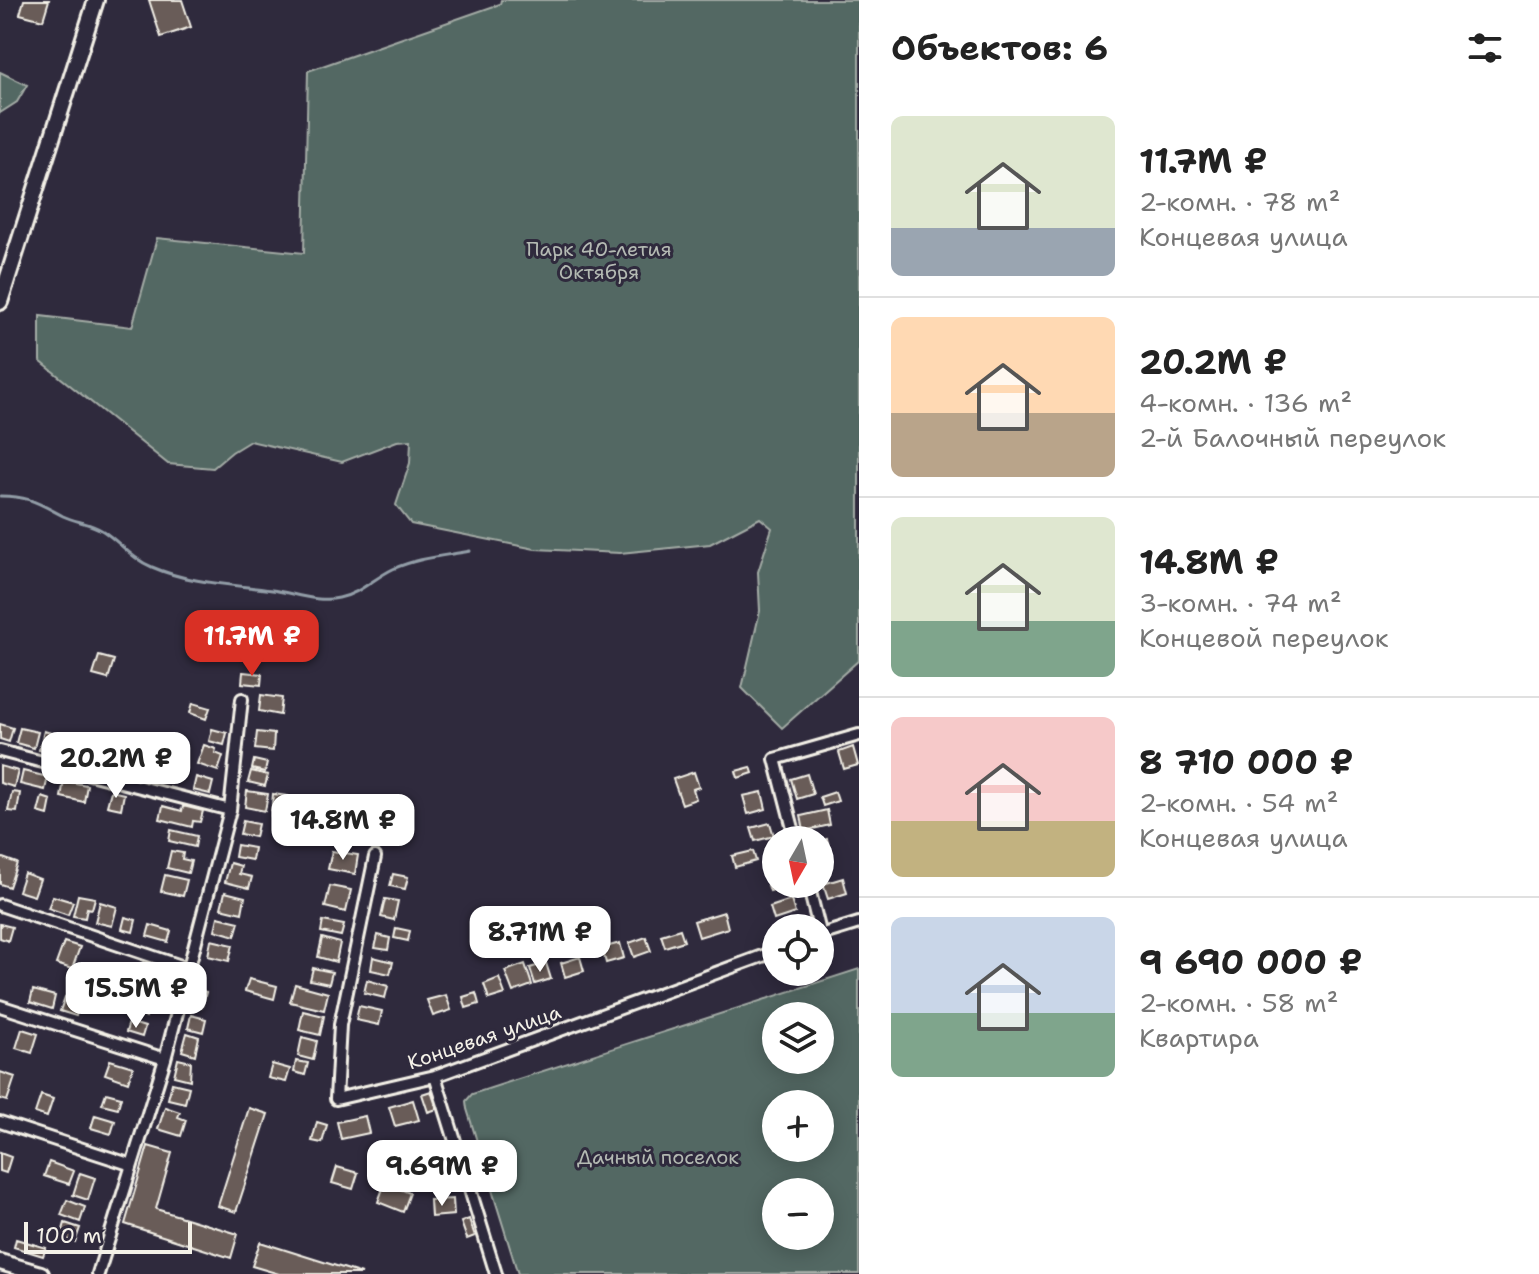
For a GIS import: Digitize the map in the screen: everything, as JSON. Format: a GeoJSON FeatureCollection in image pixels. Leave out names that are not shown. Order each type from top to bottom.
{"type":"FeatureCollection","features":[{"type":"Feature","properties":{"kind":"street"},"geometry":{"type":"LineString","coordinates":[[0,302],[96,0]]}},
{"type":"Feature","properties":{"kind":"street"},"geometry":{"type":"LineString","coordinates":[[98,1274],[165,1059],[230,810],[242,699]]}},
{"type":"Feature","properties":{"kind":"street"},"geometry":{"type":"LineString","coordinates":[[792,826],[775,759],[859,735]]}},
{"type":"Feature","properties":{"kind":"street"},"geometry":{"type":"LineString","coordinates":[[0,751],[230,810]]}},
{"type":"Feature","properties":{"kind":"street","name":"Концевая улица"},"geometry":{"type":"LineString","coordinates":[[375,857],[340,1025],[336,1099],[435,1076],[762,956]]}},
{"type":"Feature","properties":{"kind":"street"},"geometry":{"type":"LineString","coordinates":[[0,905],[187,968]]}},
{"type":"Feature","properties":{"kind":"street"},"geometry":{"type":"LineString","coordinates":[[834,929],[859,923]]}},
{"type":"Feature","properties":{"kind":"street"},"geometry":{"type":"LineString","coordinates":[[0,1006],[165,1059]]}},
{"type":"Feature","properties":{"kind":"street"},"geometry":{"type":"LineString","coordinates":[[435,1076],[496,1274]]}},
{"type":"Feature","properties":{"kind":"street"},"geometry":{"type":"LineString","coordinates":[[0,1122],[132,1165]]}},
{"type":"Feature","properties":{"kind":"street"},"geometry":{"type":"LineString","coordinates":[[0,1262],[41,1274]]}},
{"type":"Feature","properties":{"kind":"green space","name":"Парк 40-летия Октября"},"geometry":{"type":"Polygon","coordinates":[[[501,0],[859,0],[859,660],[782,728],[742,688],[760,611],[758,572],[772,528],[760,518],[710,544],[620,553],[535,549],[411,524],[396,505],[410,463],[411,440],[397,441],[342,462],[250,441],[213,468],[168,464],[40,361],[40,316],[132,327],[157,238],[304,253],[308,71],[500,4],[501,0]]]}},
{"type":"Feature","properties":{"kind":"green space"},"geometry":{"type":"Polygon","coordinates":[[[0,72],[27,85],[17,102],[0,113],[0,72]]]}},
{"type":"Feature","properties":{"kind":"green space","name":"Дачный поселок"},"geometry":{"type":"Polygon","coordinates":[[[859,969],[859,1274],[518,1274],[466,1101],[472,1094],[806,986],[834,986],[834,977],[859,969]]]}},
{"type":"Feature","properties":{"kind":"building"},"geometry":{"type":"Polygon","coordinates":[[[24,0],[49,0],[43,20],[20,14],[24,0]]]}},
{"type":"Feature","properties":{"kind":"building"},"geometry":{"type":"Polygon","coordinates":[[[149,0],[182,0],[191,27],[161,37],[149,0]]]}},
{"type":"Feature","properties":{"kind":"building"},"geometry":{"type":"Polygon","coordinates":[[[99,656],[114,660],[108,679],[93,675],[99,656]]]}},
{"type":"Feature","properties":{"kind":"building"},"geometry":{"type":"Polygon","coordinates":[[[243,672],[262,674],[261,685],[242,683],[243,672]]]}},
{"type":"Feature","properties":{"kind":"building"},"geometry":{"type":"Polygon","coordinates":[[[261,695],[282,698],[280,715],[259,711],[261,695]]]}},
{"type":"Feature","properties":{"kind":"building"},"geometry":{"type":"Polygon","coordinates":[[[193,703],[210,708],[206,719],[190,713],[193,703]]]}},
{"type":"Feature","properties":{"kind":"building"},"geometry":{"type":"Polygon","coordinates":[[[0,724],[13,728],[9,742],[0,739],[0,724]]]}},
{"type":"Feature","properties":{"kind":"building"},"geometry":{"type":"Polygon","coordinates":[[[20,728],[38,732],[34,748],[16,743],[20,728]]]}},
{"type":"Feature","properties":{"kind":"building"},"geometry":{"type":"Polygon","coordinates":[[[212,729],[227,733],[224,745],[209,741],[212,729]]]}},
{"type":"Feature","properties":{"kind":"building"},"geometry":{"type":"Polygon","coordinates":[[[44,731],[65,737],[60,756],[39,750],[44,731]]]}},
{"type":"Feature","properties":{"kind":"building"},"geometry":{"type":"Polygon","coordinates":[[[257,732],[274,734],[273,751],[255,749],[257,732]]]}},
{"type":"Feature","properties":{"kind":"building"},"geometry":{"type":"Polygon","coordinates":[[[70,739],[86,743],[84,752],[89,753],[86,762],[66,758],[70,739]]]}},
{"type":"Feature","properties":{"kind":"building"},"geometry":{"type":"Polygon","coordinates":[[[204,745],[216,749],[215,753],[223,756],[218,771],[197,764],[204,745]]]}},
{"type":"Feature","properties":{"kind":"building"},"geometry":{"type":"Polygon","coordinates":[[[96,747],[112,752],[108,767],[92,763],[96,747]]]}},
{"type":"Feature","properties":{"kind":"building"},"geometry":{"type":"Polygon","coordinates":[[[853,747],[858,765],[844,769],[839,752],[853,747]]]}},
{"type":"Feature","properties":{"kind":"building"},"geometry":{"type":"Polygon","coordinates":[[[128,753],[143,757],[138,776],[124,772],[128,753]]]}},
{"type":"Feature","properties":{"kind":"building"},"geometry":{"type":"Polygon","coordinates":[[[254,760],[267,763],[265,772],[252,769],[254,760]]]}},
{"type":"Feature","properties":{"kind":"building"},"geometry":{"type":"Polygon","coordinates":[[[0,766],[18,771],[14,787],[0,783],[0,766]]]}},
{"type":"Feature","properties":{"kind":"building"},"geometry":{"type":"Polygon","coordinates":[[[751,767],[753,773],[738,778],[736,771],[751,767]]]}},
{"type":"Feature","properties":{"kind":"building"},"geometry":{"type":"Polygon","coordinates":[[[23,771],[48,777],[45,790],[20,784],[23,771]]]}},
{"type":"Feature","properties":{"kind":"building"},"geometry":{"type":"Polygon","coordinates":[[[251,771],[268,775],[265,786],[248,782],[251,771]]]}},
{"type":"Feature","properties":{"kind":"building"},"geometry":{"type":"Polygon","coordinates":[[[694,772],[699,787],[693,789],[696,799],[682,804],[673,779],[694,772]]]}},
{"type":"Feature","properties":{"kind":"building"},"geometry":{"type":"Polygon","coordinates":[[[807,774],[813,794],[797,799],[791,779],[807,774]]]}},
{"type":"Feature","properties":{"kind":"building"},"geometry":{"type":"Polygon","coordinates":[[[196,777],[213,782],[210,794],[193,790],[196,777]]]}},
{"type":"Feature","properties":{"kind":"building"},"geometry":{"type":"Polygon","coordinates":[[[64,781],[87,785],[84,802],[61,797],[64,781]]]}},
{"type":"Feature","properties":{"kind":"building"},"geometry":{"type":"Polygon","coordinates":[[[111,791],[124,794],[121,809],[107,806],[111,791]]]}},
{"type":"Feature","properties":{"kind":"building"},"geometry":{"type":"Polygon","coordinates":[[[247,791],[268,794],[265,811],[245,807],[247,791]]]}},
{"type":"Feature","properties":{"kind":"building"},"geometry":{"type":"Polygon","coordinates":[[[12,792],[20,793],[17,812],[8,811],[12,792]]]}},
{"type":"Feature","properties":{"kind":"building"},"geometry":{"type":"Polygon","coordinates":[[[762,792],[766,809],[748,814],[743,796],[762,792]]]}},
{"type":"Feature","properties":{"kind":"building"},"geometry":{"type":"Polygon","coordinates":[[[835,792],[838,801],[823,806],[820,797],[835,792]]]}},
{"type":"Feature","properties":{"kind":"building"},"geometry":{"type":"Polygon","coordinates":[[[273,794],[288,796],[285,818],[271,816],[273,794]]]}},
{"type":"Feature","properties":{"kind":"building"},"geometry":{"type":"Polygon","coordinates":[[[42,797],[51,800],[48,815],[38,812],[42,797]]]}},
{"type":"Feature","properties":{"kind":"building"},"geometry":{"type":"Polygon","coordinates":[[[163,806],[182,811],[183,806],[203,811],[200,822],[193,821],[192,827],[160,819],[163,806]]]}},
{"type":"Feature","properties":{"kind":"building"},"geometry":{"type":"Polygon","coordinates":[[[827,810],[830,825],[803,826],[801,816],[827,810]]]}},
{"type":"Feature","properties":{"kind":"building"},"geometry":{"type":"Polygon","coordinates":[[[243,821],[258,824],[255,837],[240,834],[243,821]]]}},
{"type":"Feature","properties":{"kind":"building"},"geometry":{"type":"Polygon","coordinates":[[[770,823],[771,826],[762,826],[762,839],[755,841],[751,828],[770,823]]]}},
{"type":"Feature","properties":{"kind":"building"},"geometry":{"type":"Polygon","coordinates":[[[337,829],[353,832],[351,842],[335,839],[337,829]]]}},
{"type":"Feature","properties":{"kind":"building"},"geometry":{"type":"Polygon","coordinates":[[[171,830],[197,836],[195,847],[169,841],[171,830]]]}},
{"type":"Feature","properties":{"kind":"building"},"geometry":{"type":"Polygon","coordinates":[[[237,845],[254,848],[252,860],[235,857],[237,845]]]}},
{"type":"Feature","properties":{"kind":"building"},"geometry":{"type":"Polygon","coordinates":[[[171,851],[183,853],[182,859],[191,861],[188,873],[167,868],[171,851]]]}},
{"type":"Feature","properties":{"kind":"building"},"geometry":{"type":"Polygon","coordinates":[[[332,851],[358,855],[355,874],[328,869],[332,851]]]}},
{"type":"Feature","properties":{"kind":"building"},"geometry":{"type":"Polygon","coordinates":[[[753,851],[756,861],[735,867],[732,856],[753,851]]]}},
{"type":"Feature","properties":{"kind":"building"},"geometry":{"type":"Polygon","coordinates":[[[0,857],[17,863],[9,887],[0,884],[0,857]]]}},
{"type":"Feature","properties":{"kind":"building"},"geometry":{"type":"Polygon","coordinates":[[[230,863],[241,866],[239,874],[252,877],[249,888],[225,882],[230,863]]]}},
{"type":"Feature","properties":{"kind":"building"},"geometry":{"type":"Polygon","coordinates":[[[24,873],[40,879],[34,896],[18,891],[24,873]]]}},
{"type":"Feature","properties":{"kind":"building"},"geometry":{"type":"Polygon","coordinates":[[[393,874],[408,877],[405,889],[390,886],[393,874]]]}},
{"type":"Feature","properties":{"kind":"building"},"geometry":{"type":"Polygon","coordinates":[[[165,875],[187,880],[183,896],[161,891],[165,875]]]}},
{"type":"Feature","properties":{"kind":"building"},"geometry":{"type":"Polygon","coordinates":[[[843,878],[847,893],[834,897],[834,881],[843,878]]]}},
{"type":"Feature","properties":{"kind":"building"},"geometry":{"type":"Polygon","coordinates":[[[330,886],[351,890],[346,912],[325,907],[330,886]]]}},
{"type":"Feature","properties":{"kind":"building"},"geometry":{"type":"Polygon","coordinates":[[[225,892],[245,897],[242,913],[221,908],[225,892]]]}},
{"type":"Feature","properties":{"kind":"building"},"geometry":{"type":"Polygon","coordinates":[[[78,895],[95,898],[92,909],[87,908],[85,918],[73,916],[78,895]]]}},
{"type":"Feature","properties":{"kind":"building"},"geometry":{"type":"Polygon","coordinates":[[[53,896],[73,902],[68,915],[48,908],[53,896]]]}},
{"type":"Feature","properties":{"kind":"building"},"geometry":{"type":"Polygon","coordinates":[[[385,899],[398,901],[394,920],[381,917],[385,899]]]}},
{"type":"Feature","properties":{"kind":"building"},"geometry":{"type":"Polygon","coordinates":[[[791,900],[795,913],[772,914],[770,907],[791,900]]]}},
{"type":"Feature","properties":{"kind":"building"},"geometry":{"type":"Polygon","coordinates":[[[100,902],[117,907],[112,926],[95,922],[100,902]]]}},
{"type":"Feature","properties":{"kind":"building"},"geometry":{"type":"Polygon","coordinates":[[[724,912],[728,928],[699,937],[694,921],[724,912]]]}},
{"type":"Feature","properties":{"kind":"building"},"geometry":{"type":"Polygon","coordinates":[[[125,917],[136,920],[133,932],[122,929],[125,917]]]}},
{"type":"Feature","properties":{"kind":"building"},"geometry":{"type":"Polygon","coordinates":[[[218,917],[239,922],[235,936],[215,930],[218,917]]]}},
{"type":"Feature","properties":{"kind":"building"},"geometry":{"type":"Polygon","coordinates":[[[323,921],[344,925],[341,936],[321,932],[323,921]]]}},
{"type":"Feature","properties":{"kind":"building"},"geometry":{"type":"Polygon","coordinates":[[[0,924],[12,927],[8,941],[0,938],[0,924]]]}},
{"type":"Feature","properties":{"kind":"building"},"geometry":{"type":"Polygon","coordinates":[[[150,925],[171,931],[168,942],[147,936],[150,925]]]}},
{"type":"Feature","properties":{"kind":"building"},"geometry":{"type":"Polygon","coordinates":[[[396,928],[410,931],[408,941],[394,938],[396,928]]]}},
{"type":"Feature","properties":{"kind":"building"},"geometry":{"type":"Polygon","coordinates":[[[680,929],[684,941],[665,947],[661,935],[680,929]]]}},
{"type":"Feature","properties":{"kind":"building"},"geometry":{"type":"Polygon","coordinates":[[[378,935],[390,938],[388,950],[375,948],[378,935]]]}},
{"type":"Feature","properties":{"kind":"building"},"geometry":{"type":"Polygon","coordinates":[[[646,937],[651,951],[634,957],[629,943],[646,937]]]}},
{"type":"Feature","properties":{"kind":"building"},"geometry":{"type":"Polygon","coordinates":[[[322,938],[340,943],[336,962],[318,957],[322,938]]]}},
{"type":"Feature","properties":{"kind":"building"},"geometry":{"type":"Polygon","coordinates":[[[211,940],[233,945],[229,961],[208,956],[211,940]]]}},
{"type":"Feature","properties":{"kind":"building"},"geometry":{"type":"Polygon","coordinates":[[[64,942],[80,947],[72,969],[56,964],[64,942]]]}},
{"type":"Feature","properties":{"kind":"building"},"geometry":{"type":"Polygon","coordinates":[[[620,943],[624,958],[606,963],[602,948],[620,943]]]}},
{"type":"Feature","properties":{"kind":"building"},"geometry":{"type":"Polygon","coordinates":[[[373,957],[393,962],[390,974],[371,970],[373,957]]]}},
{"type":"Feature","properties":{"kind":"building"},"geometry":{"type":"Polygon","coordinates":[[[580,957],[584,971],[565,977],[561,963],[580,957]]]}},
{"type":"Feature","properties":{"kind":"building"},"geometry":{"type":"Polygon","coordinates":[[[142,963],[165,971],[160,987],[136,979],[142,963]]]}},
{"type":"Feature","properties":{"kind":"building"},"geometry":{"type":"Polygon","coordinates":[[[546,963],[551,979],[535,984],[530,968],[546,963]]]}},
{"type":"Feature","properties":{"kind":"building"},"geometry":{"type":"Polygon","coordinates":[[[525,964],[532,985],[513,992],[505,971],[525,964]]]}},
{"type":"Feature","properties":{"kind":"building"},"geometry":{"type":"Polygon","coordinates":[[[313,968],[332,972],[329,984],[310,980],[313,968]]]}},
{"type":"Feature","properties":{"kind":"building"},"geometry":{"type":"Polygon","coordinates":[[[499,978],[505,994],[489,999],[484,984],[499,978]]]}},
{"type":"Feature","properties":{"kind":"building"},"geometry":{"type":"Polygon","coordinates":[[[249,979],[277,986],[274,999],[245,991],[249,979]]]}},
{"type":"Feature","properties":{"kind":"building"},"geometry":{"type":"Polygon","coordinates":[[[367,980],[388,986],[385,998],[364,993],[367,980]]]}},
{"type":"Feature","properties":{"kind":"building"},"geometry":{"type":"Polygon","coordinates":[[[295,984],[328,993],[324,1010],[290,1002],[295,984]]]}},
{"type":"Feature","properties":{"kind":"building"},"geometry":{"type":"Polygon","coordinates":[[[33,990],[55,996],[52,1009],[30,1002],[33,990]]]}},
{"type":"Feature","properties":{"kind":"building"},"geometry":{"type":"Polygon","coordinates":[[[198,990],[206,992],[202,1007],[194,1005],[198,990]]]}},
{"type":"Feature","properties":{"kind":"building"},"geometry":{"type":"Polygon","coordinates":[[[476,993],[479,1004],[466,1008],[463,997],[476,993]]]}},
{"type":"Feature","properties":{"kind":"building"},"geometry":{"type":"Polygon","coordinates":[[[446,995],[451,1010],[433,1016],[427,1000],[446,995]]]}},
{"type":"Feature","properties":{"kind":"building"},"geometry":{"type":"Polygon","coordinates":[[[65,997],[80,1003],[76,1016],[60,1011],[65,997]]]}},
{"type":"Feature","properties":{"kind":"building"},"geometry":{"type":"Polygon","coordinates":[[[132,999],[150,1005],[146,1017],[128,1010],[132,999]]]}},
{"type":"Feature","properties":{"kind":"building"},"geometry":{"type":"Polygon","coordinates":[[[359,1006],[382,1011],[379,1025],[356,1020],[359,1006]]]}},
{"type":"Feature","properties":{"kind":"building"},"geometry":{"type":"Polygon","coordinates":[[[303,1011],[324,1016],[320,1035],[299,1030],[303,1011]]]}},
{"type":"Feature","properties":{"kind":"building"},"geometry":{"type":"Polygon","coordinates":[[[191,1015],[206,1019],[203,1032],[188,1028],[191,1015]]]}},
{"type":"Feature","properties":{"kind":"building"},"geometry":{"type":"Polygon","coordinates":[[[129,1022],[145,1027],[142,1037],[126,1032],[129,1022]]]}},
{"type":"Feature","properties":{"kind":"building"},"geometry":{"type":"Polygon","coordinates":[[[22,1029],[38,1034],[32,1053],[16,1048],[22,1029]]]}},
{"type":"Feature","properties":{"kind":"building"},"geometry":{"type":"Polygon","coordinates":[[[187,1033],[199,1037],[195,1055],[182,1051],[187,1033]]]}},
{"type":"Feature","properties":{"kind":"building"},"geometry":{"type":"Polygon","coordinates":[[[302,1037],[317,1041],[313,1060],[298,1056],[302,1037]]]}},
{"type":"Feature","properties":{"kind":"building"},"geometry":{"type":"Polygon","coordinates":[[[178,1059],[191,1062],[190,1080],[174,1076],[178,1059]]]}},
{"type":"Feature","properties":{"kind":"building"},"geometry":{"type":"Polygon","coordinates":[[[110,1060],[133,1067],[128,1082],[105,1074],[110,1060]]]}},
{"type":"Feature","properties":{"kind":"building"},"geometry":{"type":"Polygon","coordinates":[[[296,1061],[308,1063],[305,1075],[294,1072],[296,1061]]]}},
{"type":"Feature","properties":{"kind":"building"},"geometry":{"type":"Polygon","coordinates":[[[272,1064],[290,1069],[286,1082],[268,1078],[272,1064]]]}},
{"type":"Feature","properties":{"kind":"building"},"geometry":{"type":"Polygon","coordinates":[[[0,1072],[15,1077],[7,1101],[0,1099],[0,1072]]]}},
{"type":"Feature","properties":{"kind":"building"},"geometry":{"type":"Polygon","coordinates":[[[172,1083],[189,1087],[185,1103],[168,1099],[172,1083]]]}},
{"type":"Feature","properties":{"kind":"building"},"geometry":{"type":"Polygon","coordinates":[[[431,1091],[437,1109],[428,1112],[422,1094],[431,1091]]]}},
{"type":"Feature","properties":{"kind":"building"},"geometry":{"type":"Polygon","coordinates":[[[106,1093],[121,1097],[118,1108],[102,1104],[106,1093]]]}},
{"type":"Feature","properties":{"kind":"building"},"geometry":{"type":"Polygon","coordinates":[[[41,1095],[53,1099],[47,1117],[35,1113],[41,1095]]]}},
{"type":"Feature","properties":{"kind":"building"},"geometry":{"type":"Polygon","coordinates":[[[413,1100],[419,1120],[395,1126],[389,1107],[413,1100]]]}},
{"type":"Feature","properties":{"kind":"building"},"geometry":{"type":"Polygon","coordinates":[[[165,1107],[180,1112],[178,1117],[186,1120],[181,1136],[158,1129],[165,1107]]]}},
{"type":"Feature","properties":{"kind":"building"},"geometry":{"type":"Polygon","coordinates":[[[249,1108],[268,1114],[236,1212],[218,1206],[249,1108]]]}},
{"type":"Feature","properties":{"kind":"building"},"geometry":{"type":"Polygon","coordinates":[[[95,1115],[115,1121],[111,1134],[91,1128],[95,1115]]]}},
{"type":"Feature","properties":{"kind":"building"},"geometry":{"type":"Polygon","coordinates":[[[365,1116],[369,1133],[341,1139],[337,1122],[365,1116]]]}},
{"type":"Feature","properties":{"kind":"building"},"geometry":{"type":"Polygon","coordinates":[[[317,1122],[327,1125],[322,1143],[312,1141],[317,1122]]]}},
{"type":"Feature","properties":{"kind":"building"},"geometry":{"type":"Polygon","coordinates":[[[148,1146],[172,1153],[156,1209],[238,1234],[231,1258],[125,1224],[148,1146]]]}},
{"type":"Feature","properties":{"kind":"building"},"geometry":{"type":"Polygon","coordinates":[[[0,1153],[11,1157],[6,1173],[0,1171],[0,1153]]]}},
{"type":"Feature","properties":{"kind":"building"},"geometry":{"type":"Polygon","coordinates":[[[49,1162],[74,1171],[69,1184],[44,1176],[49,1162]]]}},
{"type":"Feature","properties":{"kind":"building"},"geometry":{"type":"Polygon","coordinates":[[[337,1167],[358,1173],[353,1189],[332,1183],[337,1167]]]}},
{"type":"Feature","properties":{"kind":"building"},"geometry":{"type":"Polygon","coordinates":[[[80,1173],[95,1178],[88,1200],[73,1195],[80,1173]]]}},
{"type":"Feature","properties":{"kind":"building"},"geometry":{"type":"Polygon","coordinates":[[[385,1183],[410,1193],[403,1212],[378,1202],[385,1183]]]}},
{"type":"Feature","properties":{"kind":"building"},"geometry":{"type":"Polygon","coordinates":[[[453,1199],[454,1215],[431,1217],[430,1200],[453,1199]]]}},
{"type":"Feature","properties":{"kind":"building"},"geometry":{"type":"Polygon","coordinates":[[[67,1200],[85,1207],[80,1222],[61,1215],[67,1200]]]}},
{"type":"Feature","properties":{"kind":"building"},"geometry":{"type":"Polygon","coordinates":[[[469,1219],[475,1236],[467,1239],[461,1222],[469,1219]]]}},
{"type":"Feature","properties":{"kind":"building"},"geometry":{"type":"Polygon","coordinates":[[[65,1223],[80,1228],[75,1242],[61,1237],[65,1223]]]}},
{"type":"Feature","properties":{"kind":"building"},"geometry":{"type":"Polygon","coordinates":[[[16,1239],[46,1248],[43,1256],[14,1247],[16,1239]]]}},
{"type":"Feature","properties":{"kind":"building"},"geometry":{"type":"Polygon","coordinates":[[[260,1242],[362,1274],[279,1274],[252,1266],[260,1242]]]}},
{"type":"Feature","properties":{"kind":"waterway"},"geometry":{"type":"LineString","coordinates":[[0,496],[33,501],[98,528],[138,560],[167,573],[314,598],[347,596],[402,565],[470,551]]}}]}
